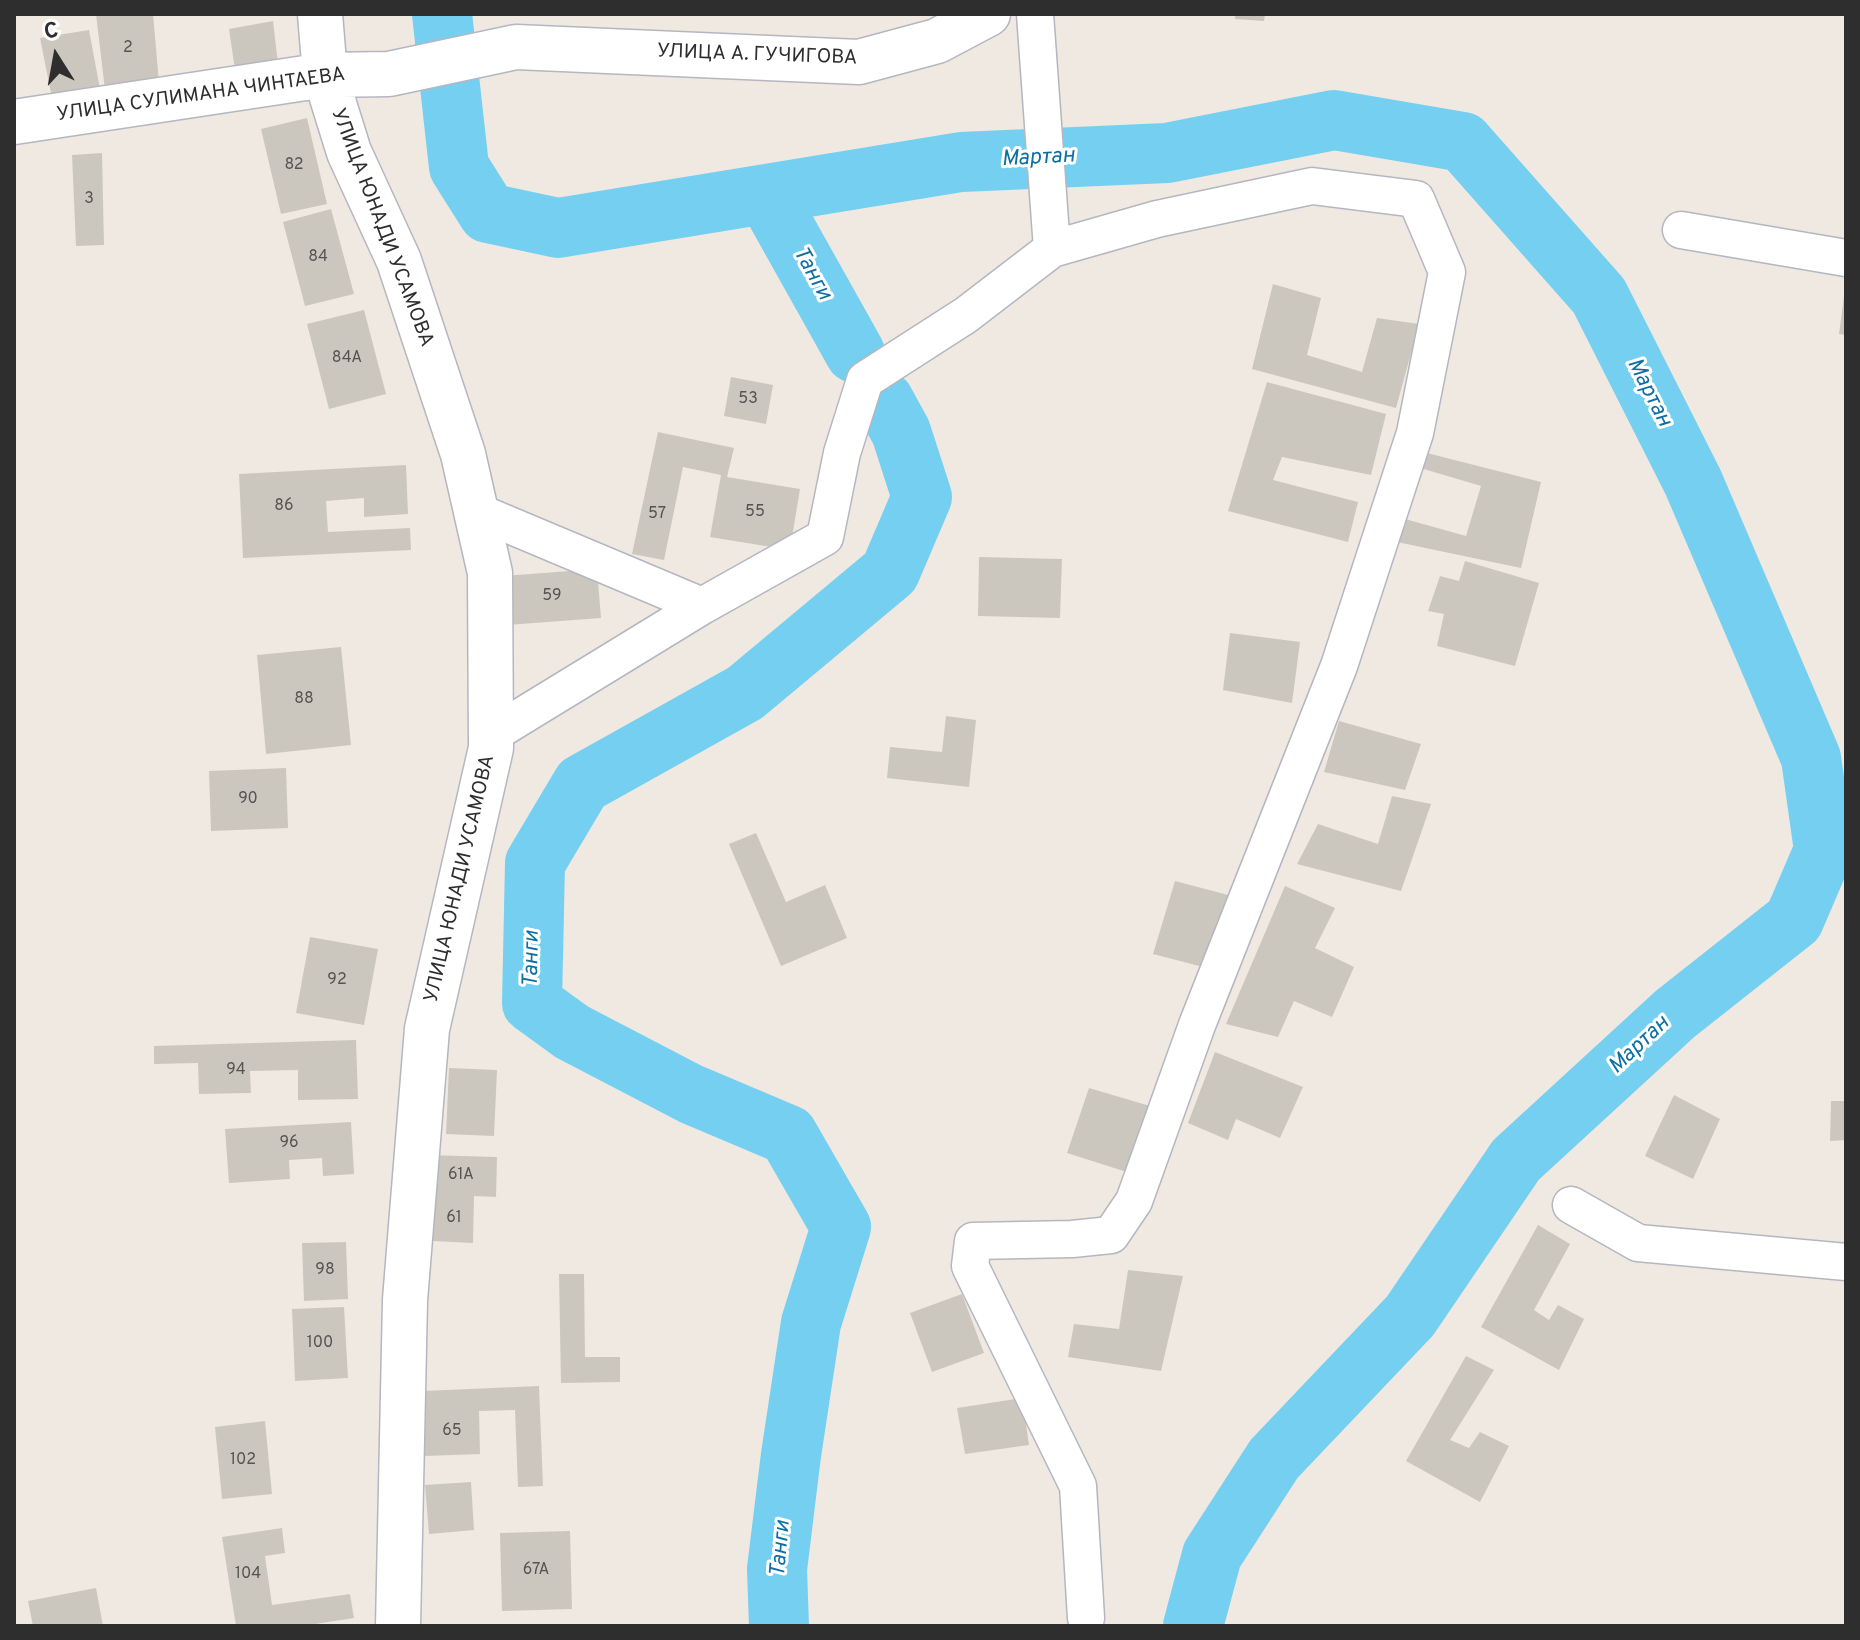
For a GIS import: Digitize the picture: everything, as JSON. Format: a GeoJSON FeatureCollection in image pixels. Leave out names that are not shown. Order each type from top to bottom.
{"type":"FeatureCollection","features":[{"type":"Feature","properties":{"kind":"street","name":"УЛИЦА ЮНАДИ УСАМОВА"},"geometry":{"type":"LineString","coordinates":[[320,14],[325,75],[349,152],[399,261],[463,454],[490,573],[491,748],[427,1029],[405,1300],[392,1625]]}},
{"type":"Feature","properties":{"kind":"street","name":"УЛИЦА А. ГУЧИГОВА"},"geometry":{"type":"LineString","coordinates":[[389,74],[516,47],[859,62],[937,41],[988,14]]}},
{"type":"Feature","properties":{"kind":"street"},"geometry":{"type":"LineString","coordinates":[[1035,14],[1052,249]]}},
{"type":"Feature","properties":{"kind":"street","name":"УЛИЦА СУЛИМАНА ЧИНТАЕВА"},"geometry":{"type":"LineString","coordinates":[[14,122],[325,75],[389,74]]}},
{"type":"Feature","properties":{"kind":"street"},"geometry":{"type":"LineString","coordinates":[[491,735],[702,606],[825,537],[842,453],[865,380],[966,315],[1052,249],[1157,219],[1312,186],[1416,199],[1447,272],[1415,433],[1339,666],[1197,1025],[1134,1201],[1111,1235],[973,1241],[970,1266],[1078,1486],[1086,1618]]}},
{"type":"Feature","properties":{"kind":"street"},"geometry":{"type":"LineString","coordinates":[[1681,230],[1846,258]]}},
{"type":"Feature","properties":{"kind":"street"},"geometry":{"type":"LineString","coordinates":[[476,511],[702,606]]}},
{"type":"Feature","properties":{"kind":"street"},"geometry":{"type":"LineString","coordinates":[[1571,1205],[1638,1243],[1846,1262]]}},
{"type":"Feature","properties":{"kind":"building"},"geometry":{"type":"Polygon","coordinates":[[[96,14],[153,14],[159,83],[105,90],[96,14]]]}},
{"type":"Feature","properties":{"kind":"building"},"geometry":{"type":"Polygon","coordinates":[[[1235,14],[1265,14],[1264,21],[1235,19],[1235,14]]]}},
{"type":"Feature","properties":{"kind":"building"},"geometry":{"type":"Polygon","coordinates":[[[273,21],[278,64],[235,70],[229,29],[273,21]]]}},
{"type":"Feature","properties":{"kind":"building"},"geometry":{"type":"Polygon","coordinates":[[[89,30],[100,89],[52,98],[40,38],[89,30]]]}},
{"type":"Feature","properties":{"kind":"building"},"geometry":{"type":"Polygon","coordinates":[[[307,118],[327,204],[281,214],[261,129],[307,118]]]}},
{"type":"Feature","properties":{"kind":"building"},"geometry":{"type":"Polygon","coordinates":[[[102,153],[104,245],[76,246],[72,155],[102,153]]]}},
{"type":"Feature","properties":{"kind":"building"},"geometry":{"type":"Polygon","coordinates":[[[331,209],[354,294],[305,306],[283,222],[331,209]]]}},
{"type":"Feature","properties":{"kind":"building"},"geometry":{"type":"Polygon","coordinates":[[[1273,284],[1321,298],[1307,355],[1362,372],[1377,318],[1419,324],[1396,408],[1252,369],[1273,284]]]}},
{"type":"Feature","properties":{"kind":"building"},"geometry":{"type":"Polygon","coordinates":[[[1846,296],[1846,335],[1839,334],[1846,296]]]}},
{"type":"Feature","properties":{"kind":"building"},"geometry":{"type":"Polygon","coordinates":[[[364,310],[386,394],[329,409],[307,324],[364,310]]]}},
{"type":"Feature","properties":{"kind":"building"},"geometry":{"type":"Polygon","coordinates":[[[731,377],[773,385],[766,424],[724,416],[731,377]]]}},
{"type":"Feature","properties":{"kind":"building"},"geometry":{"type":"Polygon","coordinates":[[[1267,382],[1386,414],[1371,475],[1282,457],[1273,480],[1358,502],[1348,542],[1228,511],[1267,382]]]}},
{"type":"Feature","properties":{"kind":"building"},"geometry":{"type":"Polygon","coordinates":[[[658,432],[734,448],[727,477],[800,489],[790,550],[710,537],[721,475],[683,467],[664,560],[632,554],[658,432]]]}},
{"type":"Feature","properties":{"kind":"building"},"geometry":{"type":"Polygon","coordinates":[[[1423,452],[1541,482],[1521,568],[1397,542],[1405,519],[1466,536],[1481,486],[1417,467],[1423,452]]]}},
{"type":"Feature","properties":{"kind":"building"},"geometry":{"type":"Polygon","coordinates":[[[406,465],[408,514],[364,517],[364,498],[326,501],[328,532],[410,528],[411,550],[243,558],[239,474],[406,465]]]}},
{"type":"Feature","properties":{"kind":"building"},"geometry":{"type":"Polygon","coordinates":[[[979,557],[1062,559],[1060,618],[978,616],[979,557]]]}},
{"type":"Feature","properties":{"kind":"building"},"geometry":{"type":"Polygon","coordinates":[[[1465,561],[1539,583],[1515,666],[1437,646],[1444,614],[1428,611],[1440,576],[1459,581],[1465,561]]]}},
{"type":"Feature","properties":{"kind":"building"},"geometry":{"type":"Polygon","coordinates":[[[597,569],[601,618],[507,625],[503,576],[597,569]]]}},
{"type":"Feature","properties":{"kind":"building"},"geometry":{"type":"Polygon","coordinates":[[[1230,633],[1300,642],[1292,703],[1223,690],[1230,633]]]}},
{"type":"Feature","properties":{"kind":"building"},"geometry":{"type":"Polygon","coordinates":[[[341,647],[351,745],[266,754],[257,655],[341,647]]]}},
{"type":"Feature","properties":{"kind":"building"},"geometry":{"type":"Polygon","coordinates":[[[946,716],[976,720],[969,787],[887,778],[890,747],[942,752],[946,716]]]}},
{"type":"Feature","properties":{"kind":"building"},"geometry":{"type":"Polygon","coordinates":[[[1339,721],[1421,744],[1405,790],[1324,772],[1339,721]]]}},
{"type":"Feature","properties":{"kind":"building"},"geometry":{"type":"Polygon","coordinates":[[[286,768],[288,828],[211,831],[209,771],[286,768]]]}},
{"type":"Feature","properties":{"kind":"building"},"geometry":{"type":"Polygon","coordinates":[[[1392,796],[1431,804],[1401,891],[1297,864],[1318,824],[1378,844],[1392,796]]]}},
{"type":"Feature","properties":{"kind":"building"},"geometry":{"type":"Polygon","coordinates":[[[756,833],[786,902],[825,885],[847,938],[781,966],[729,844],[756,833]]]}},
{"type":"Feature","properties":{"kind":"building"},"geometry":{"type":"Polygon","coordinates":[[[1175,881],[1232,896],[1207,968],[1153,954],[1175,881]]]}},
{"type":"Feature","properties":{"kind":"building"},"geometry":{"type":"Polygon","coordinates":[[[1285,886],[1335,908],[1315,948],[1354,967],[1332,1017],[1294,1001],[1278,1037],[1226,1024],[1285,886]]]}},
{"type":"Feature","properties":{"kind":"building"},"geometry":{"type":"Polygon","coordinates":[[[310,937],[378,949],[364,1025],[296,1013],[310,937]]]}},
{"type":"Feature","properties":{"kind":"building"},"geometry":{"type":"Polygon","coordinates":[[[356,1040],[358,1099],[298,1100],[298,1070],[250,1071],[251,1093],[199,1094],[198,1063],[154,1064],[154,1046],[356,1040]]]}},
{"type":"Feature","properties":{"kind":"building"},"geometry":{"type":"Polygon","coordinates":[[[1215,1052],[1303,1087],[1280,1138],[1236,1119],[1228,1140],[1188,1123],[1215,1052]]]}},
{"type":"Feature","properties":{"kind":"building"},"geometry":{"type":"Polygon","coordinates":[[[449,1068],[497,1070],[494,1136],[446,1134],[449,1068]]]}},
{"type":"Feature","properties":{"kind":"building"},"geometry":{"type":"Polygon","coordinates":[[[1089,1088],[1157,1108],[1133,1174],[1067,1153],[1089,1088]]]}},
{"type":"Feature","properties":{"kind":"building"},"geometry":{"type":"Polygon","coordinates":[[[1674,1095],[1720,1119],[1693,1179],[1645,1156],[1674,1095]]]}},
{"type":"Feature","properties":{"kind":"building"},"geometry":{"type":"Polygon","coordinates":[[[1831,1101],[1846,1101],[1846,1140],[1830,1141],[1831,1101]]]}},
{"type":"Feature","properties":{"kind":"building"},"geometry":{"type":"Polygon","coordinates":[[[351,1122],[354,1174],[323,1176],[322,1158],[289,1160],[290,1179],[229,1183],[225,1129],[351,1122]]]}},
{"type":"Feature","properties":{"kind":"building"},"geometry":{"type":"Polygon","coordinates":[[[426,1155],[497,1157],[496,1197],[474,1196],[473,1243],[433,1241],[434,1195],[426,1155]]]}},
{"type":"Feature","properties":{"kind":"building"},"geometry":{"type":"Polygon","coordinates":[[[1538,1225],[1570,1244],[1534,1310],[1549,1320],[1558,1305],[1584,1319],[1559,1370],[1481,1327],[1538,1225]]]}},
{"type":"Feature","properties":{"kind":"building"},"geometry":{"type":"Polygon","coordinates":[[[346,1242],[348,1299],[304,1301],[302,1243],[346,1242]]]}},
{"type":"Feature","properties":{"kind":"building"},"geometry":{"type":"Polygon","coordinates":[[[1128,1270],[1183,1276],[1161,1371],[1068,1357],[1074,1324],[1119,1329],[1128,1270]]]}},
{"type":"Feature","properties":{"kind":"building"},"geometry":{"type":"Polygon","coordinates":[[[559,1274],[584,1274],[585,1357],[620,1357],[620,1382],[561,1383],[559,1274]]]}},
{"type":"Feature","properties":{"kind":"building"},"geometry":{"type":"Polygon","coordinates":[[[962,1294],[984,1353],[932,1372],[910,1313],[962,1294]]]}},
{"type":"Feature","properties":{"kind":"building"},"geometry":{"type":"Polygon","coordinates":[[[344,1307],[348,1378],[295,1381],[292,1309],[344,1307]]]}},
{"type":"Feature","properties":{"kind":"building"},"geometry":{"type":"Polygon","coordinates":[[[1466,1356],[1494,1370],[1450,1440],[1469,1448],[1480,1432],[1509,1446],[1480,1502],[1406,1461],[1466,1356]]]}},
{"type":"Feature","properties":{"kind":"building"},"geometry":{"type":"Polygon","coordinates":[[[539,1386],[543,1486],[518,1487],[515,1410],[479,1411],[480,1454],[425,1456],[423,1391],[539,1386]]]}},
{"type":"Feature","properties":{"kind":"building"},"geometry":{"type":"Polygon","coordinates":[[[1022,1398],[1029,1445],[965,1454],[957,1408],[1022,1398]]]}},
{"type":"Feature","properties":{"kind":"building"},"geometry":{"type":"Polygon","coordinates":[[[265,1421],[272,1494],[222,1499],[215,1427],[265,1421]]]}},
{"type":"Feature","properties":{"kind":"building"},"geometry":{"type":"Polygon","coordinates":[[[471,1482],[474,1530],[429,1534],[425,1485],[471,1482]]]}},
{"type":"Feature","properties":{"kind":"building"},"geometry":{"type":"Polygon","coordinates":[[[282,1528],[285,1553],[265,1556],[272,1605],[350,1594],[354,1618],[302,1626],[236,1626],[222,1537],[282,1528]]]}},
{"type":"Feature","properties":{"kind":"building"},"geometry":{"type":"Polygon","coordinates":[[[570,1531],[572,1609],[502,1611],[500,1533],[570,1531]]]}},
{"type":"Feature","properties":{"kind":"building"},"geometry":{"type":"Polygon","coordinates":[[[96,1588],[103,1626],[33,1626],[28,1601],[96,1588]]]}},
{"type":"Feature","properties":{"kind":"waterway","name":"Мартан"},"geometry":{"type":"LineString","coordinates":[[442,14],[459,167],[488,213],[558,228],[961,162],[1167,153],[1334,120],[1463,142],[1599,296],[1693,482],[1811,758],[1824,850],[1794,920],[1675,1014],[1516,1160],[1410,1316],[1274,1459],[1212,1555],[1193,1626]]}},
{"type":"Feature","properties":{"kind":"waterway","name":"Танги"},"geometry":{"type":"LineString","coordinates":[[766,194],[855,353]]}},
{"type":"Feature","properties":{"kind":"waterway","name":"Танги"},"geometry":{"type":"LineString","coordinates":[[779,1626],[777,1569],[811,1323],[841,1227],[788,1135],[691,1094],[572,1032],[532,1003],[535,863],[582,784],[745,693],[890,572],[922,497],[901,432],[884,401]]}}]}
